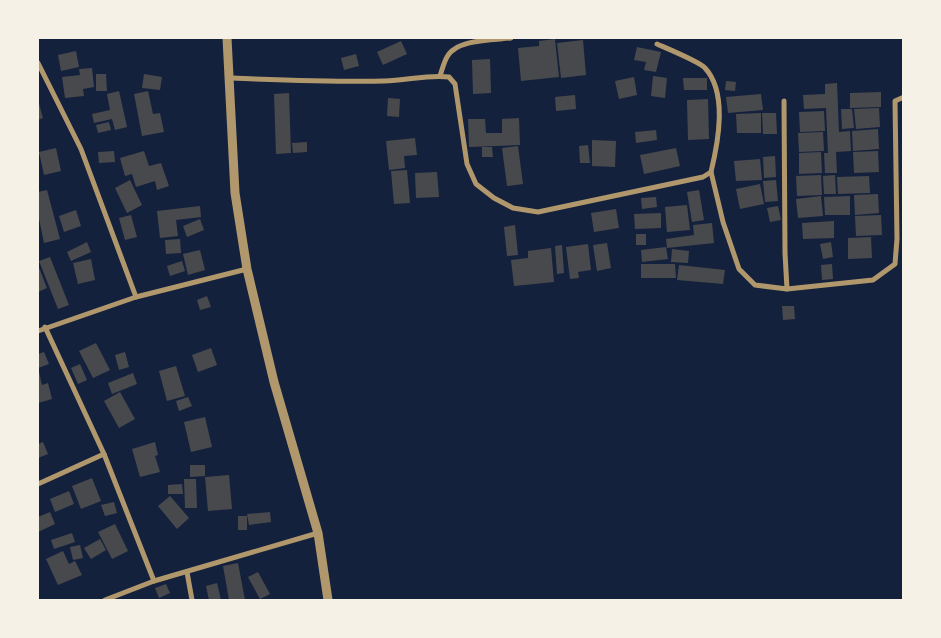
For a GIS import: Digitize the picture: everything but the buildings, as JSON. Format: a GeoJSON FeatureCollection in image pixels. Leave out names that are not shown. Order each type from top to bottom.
{"type":"FeatureCollection","features":[{"type":"Feature","properties":{"kind":"street"},"geometry":{"type":"LineString","coordinates":[[227,38],[235,193],[246,269],[274,382],[318,533],[328,600]]}},
{"type":"Feature","properties":{"kind":"street"},"geometry":{"type":"LineString","coordinates":[[440,76],[448,55],[456,47],[468,43],[511,38]]}},
{"type":"Feature","properties":{"kind":"street"},"geometry":{"type":"LineString","coordinates":[[657,44],[704,67],[717,89],[718,140],[711,172],[723,222],[739,269],[754,285],[787,289],[873,280],[895,264],[897,239],[895,101],[904,97]]}},
{"type":"Feature","properties":{"kind":"street"},"geometry":{"type":"LineString","coordinates":[[38,63],[81,149],[136,297]]}},
{"type":"Feature","properties":{"kind":"street"},"geometry":{"type":"LineString","coordinates":[[229,78],[312,82],[378,82],[440,76],[449,77],[455,84],[467,164],[476,184],[494,198],[513,208],[538,212],[703,177],[711,172]]}},
{"type":"Feature","properties":{"kind":"street"},"geometry":{"type":"LineString","coordinates":[[784,101],[787,289]]}},
{"type":"Feature","properties":{"kind":"street"},"geometry":{"type":"LineString","coordinates":[[38,331],[136,297],[246,269]]}},
{"type":"Feature","properties":{"kind":"street"},"geometry":{"type":"LineString","coordinates":[[45,327],[104,454],[154,581]]}},
{"type":"Feature","properties":{"kind":"street"},"geometry":{"type":"LineString","coordinates":[[38,484],[104,454]]}},
{"type":"Feature","properties":{"kind":"street"},"geometry":{"type":"LineString","coordinates":[[105,600],[154,581],[318,533]]}},
{"type":"Feature","properties":{"kind":"street"},"geometry":{"type":"LineString","coordinates":[[187,572],[192,600]]}}]}
